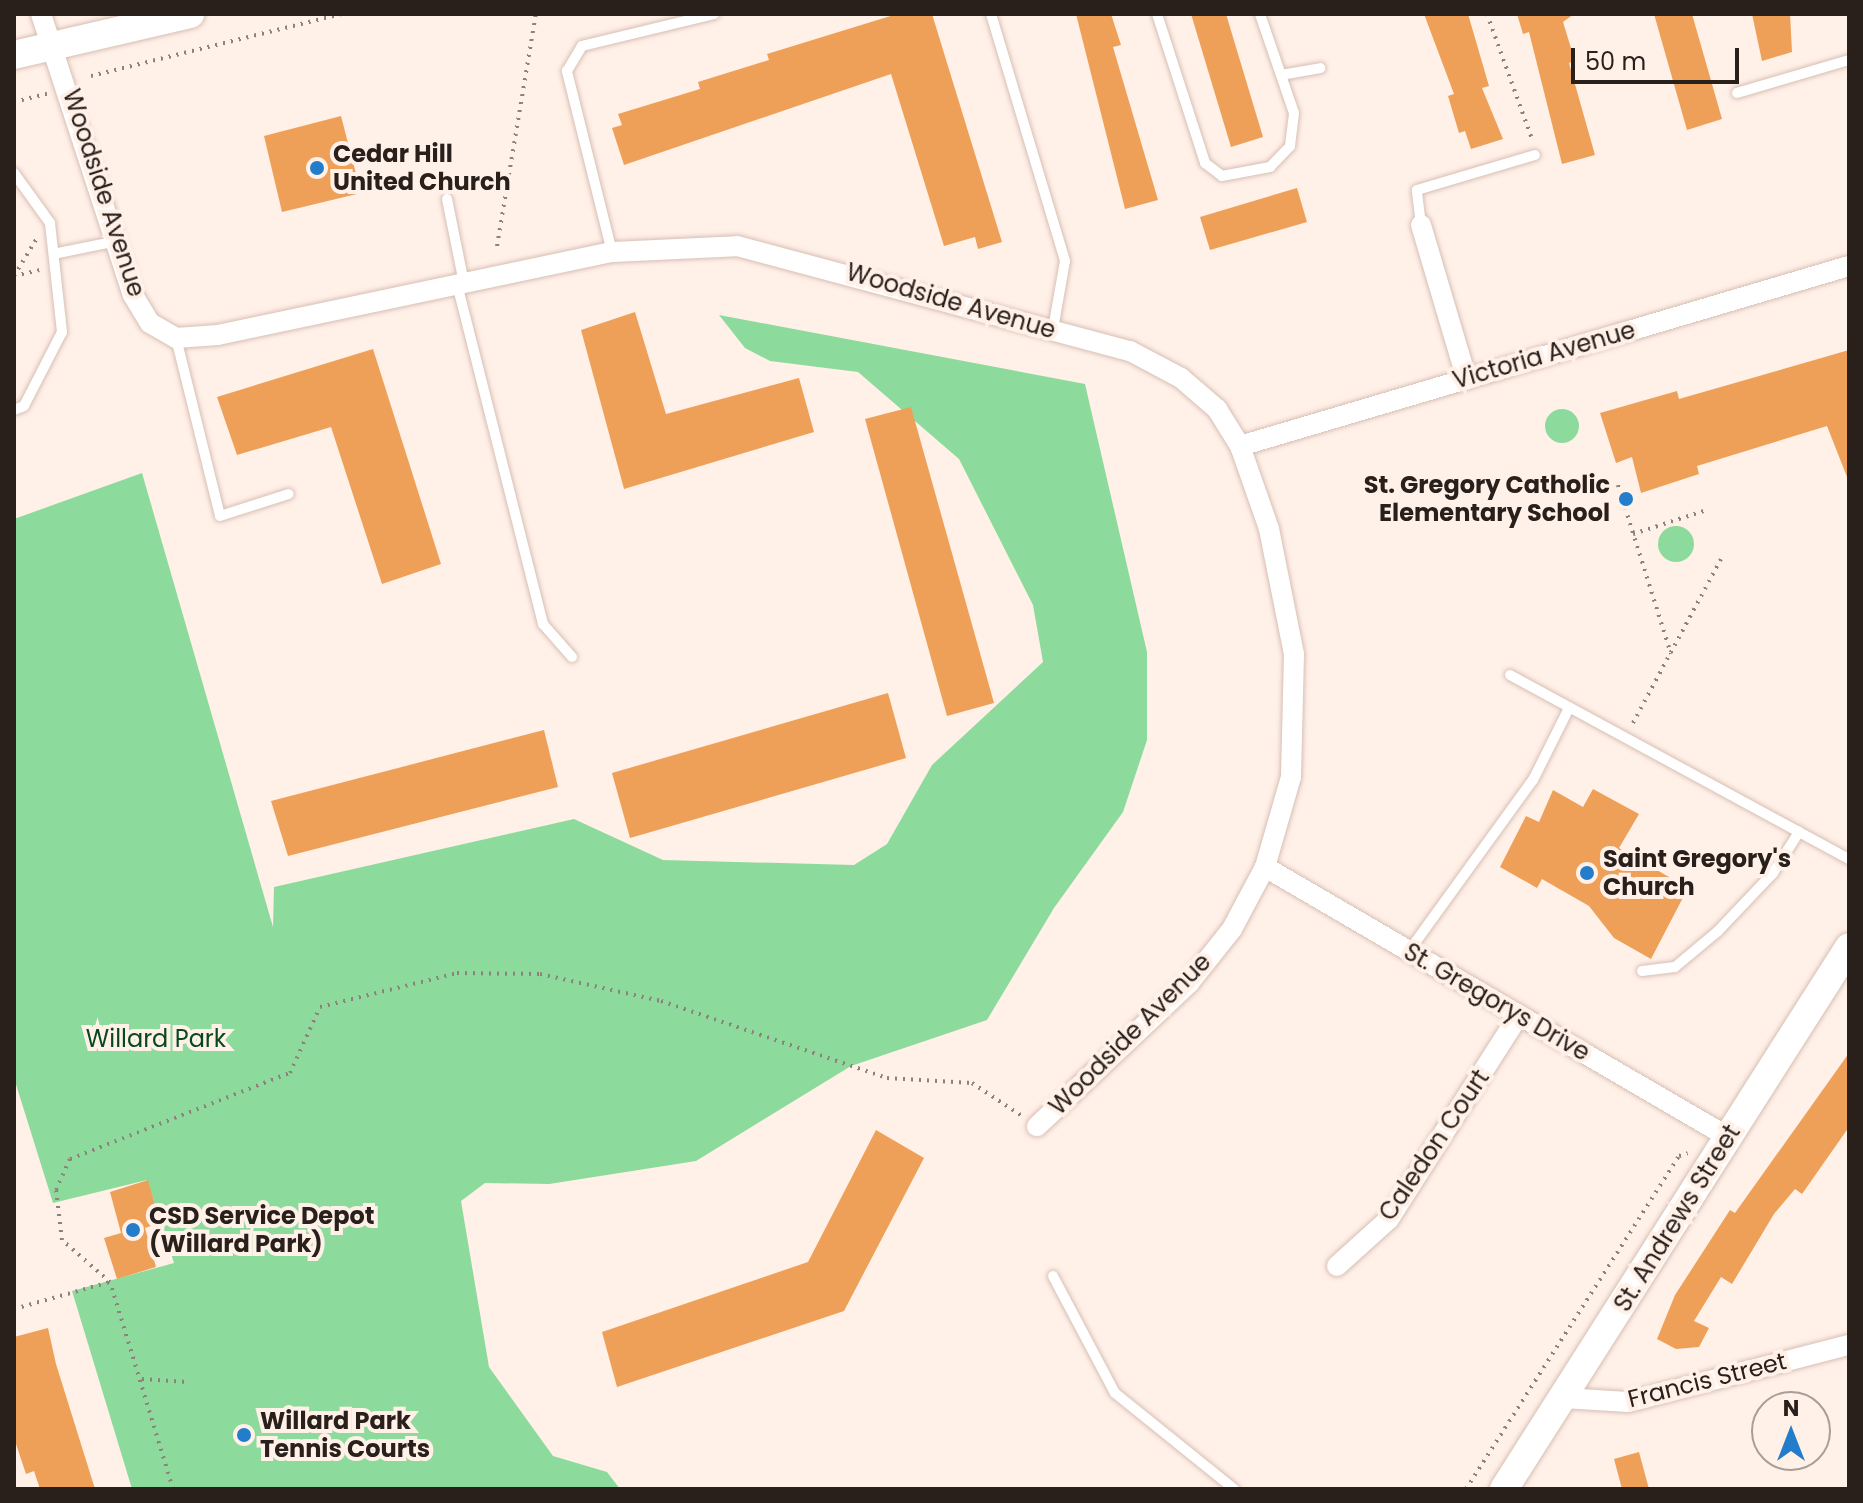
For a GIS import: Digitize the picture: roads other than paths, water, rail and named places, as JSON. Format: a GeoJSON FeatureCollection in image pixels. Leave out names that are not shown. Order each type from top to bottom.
{"type":"FeatureCollection","features":[{"type":"Feature","properties":{"kind":"main road"},"geometry":{"type":"LineString","coordinates":[[14,55],[190,14]]}},
{"type":"Feature","properties":{"kind":"main road","name":"St. Andrews Street"},"geometry":{"type":"LineString","coordinates":[[1504,1489],[1849,947]]}},
{"type":"Feature","properties":{"kind":"street","name":"Woodside Avenue"},"geometry":{"type":"LineString","coordinates":[[41,14],[56,46],[117,241],[150,323],[176,338],[612,252],[677,245],[788,254],[1130,351],[1181,378],[1217,409],[1240,446],[1269,529],[1294,654],[1291,777],[1265,867],[1232,929],[1189,983],[1037,1126]]}},
{"type":"Feature","properties":{"kind":"street"},"geometry":{"type":"LineString","coordinates":[[1421,225],[1466,377]]}},
{"type":"Feature","properties":{"kind":"street","name":"Victoria Avenue"},"geometry":{"type":"LineString","coordinates":[[1240,446],[1849,266]]}},
{"type":"Feature","properties":{"kind":"street","name":"St. Gregorys Drive"},"geometry":{"type":"LineString","coordinates":[[1265,867],[1728,1137]]}},
{"type":"Feature","properties":{"kind":"street","name":"Caledon Court"},"geometry":{"type":"LineString","coordinates":[[1337,1266],[1389,1219],[1519,1015]]}},
{"type":"Feature","properties":{"kind":"street","name":"Francis Street"},"geometry":{"type":"LineString","coordinates":[[1563,1398],[1628,1402],[1849,1345]]}},
{"type":"Feature","properties":{"kind":"lane"},"geometry":{"type":"LineString","coordinates":[[612,252],[567,71],[582,46],[714,14]]}},
{"type":"Feature","properties":{"kind":"lane"},"geometry":{"type":"LineString","coordinates":[[991,14],[1065,261],[1053,329]]}},
{"type":"Feature","properties":{"kind":"lane"},"geometry":{"type":"LineString","coordinates":[[1157,14],[1205,163],[1222,176],[1270,167],[1290,146],[1294,113],[1260,14]]}},
{"type":"Feature","properties":{"kind":"lane"},"geometry":{"type":"LineString","coordinates":[[1737,93],[1849,60]]}},
{"type":"Feature","properties":{"kind":"lane"},"geometry":{"type":"LineString","coordinates":[[1281,75],[1320,68]]}},
{"type":"Feature","properties":{"kind":"lane"},"geometry":{"type":"LineString","coordinates":[[1421,225],[1417,190],[1535,155]]}},
{"type":"Feature","properties":{"kind":"lane"},"geometry":{"type":"LineString","coordinates":[[14,173],[50,223],[59,259],[62,332],[24,406],[14,410]]}},
{"type":"Feature","properties":{"kind":"lane"},"geometry":{"type":"LineString","coordinates":[[447,199],[460,283],[543,624],[572,657]]}},
{"type":"Feature","properties":{"kind":"lane"},"geometry":{"type":"LineString","coordinates":[[59,259],[117,241]]}},
{"type":"Feature","properties":{"kind":"lane"},"geometry":{"type":"LineString","coordinates":[[176,338],[220,516],[289,494]]}},
{"type":"Feature","properties":{"kind":"lane"},"geometry":{"type":"LineString","coordinates":[[1510,675],[1849,859]]}},
{"type":"Feature","properties":{"kind":"lane"},"geometry":{"type":"LineString","coordinates":[[1409,951],[1533,780],[1569,708]]}},
{"type":"Feature","properties":{"kind":"lane"},"geometry":{"type":"LineString","coordinates":[[1642,971],[1675,967],[1718,931],[1773,873],[1799,832]]}},
{"type":"Feature","properties":{"kind":"lane"},"geometry":{"type":"LineString","coordinates":[[1053,1276],[1115,1393],[1234,1489]]}},
{"type":"Feature","properties":{"kind":"place","name":"Cedar Hill United Church"},"geometry":{"type":"Point","coordinates":[317,168]}},
{"type":"Feature","properties":{"kind":"place","name":"St. Gregory Catholic Elementary School"},"geometry":{"type":"Point","coordinates":[1626,499]}},
{"type":"Feature","properties":{"kind":"place","name":"Saint Gregory's Church"},"geometry":{"type":"Point","coordinates":[1587,873]}},
{"type":"Feature","properties":{"kind":"place","name":"CSD Service Depot (Willard Park)"},"geometry":{"type":"Point","coordinates":[133,1230]}},
{"type":"Feature","properties":{"kind":"place","name":"Willard Park Tennis Courts"},"geometry":{"type":"Point","coordinates":[244,1435]}},
{"type":"Feature","properties":{"kind":"park label","name":"Willard Park"},"geometry":{"type":"Point","coordinates":[156,1039]}}]}
